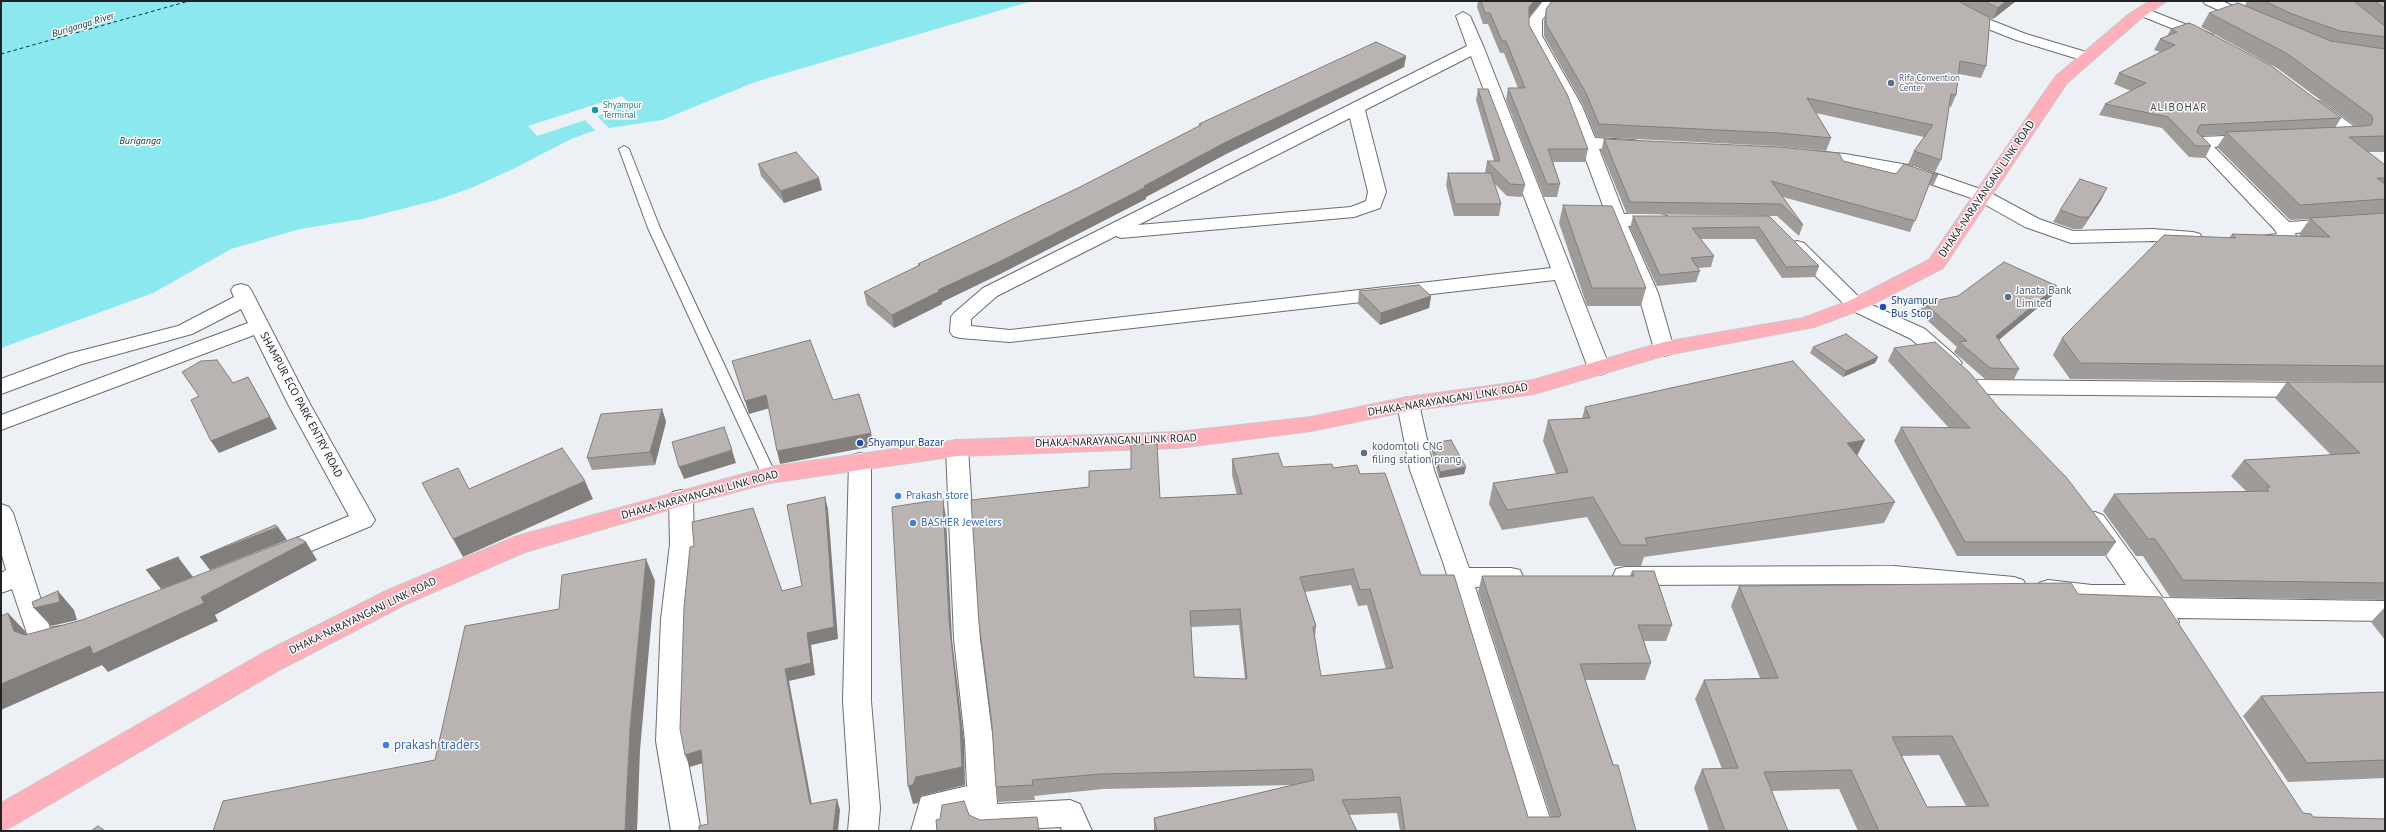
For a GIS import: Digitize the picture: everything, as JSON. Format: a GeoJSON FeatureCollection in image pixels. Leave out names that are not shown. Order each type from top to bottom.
{"type":"FeatureCollection","features":[{"type":"Feature","properties":{"kind":"highway","name":"DHAKA-NARAYANGANJ LINK ROAD"},"geometry":{"type":"LineString","coordinates":[[1,818],[58,783],[272,662],[395,598],[517,545],[681,498],[769,475],[957,448],[1178,440],[1311,424],[1408,404],[1534,387],[1664,349],[1807,323],[1856,305],[1936,264],[2061,80],[2134,17],[2160,1]]}},
{"type":"Feature","properties":{"kind":"street"},"geometry":{"type":"LineString","coordinates":[[1550,1],[1535,20],[1536,36],[1574,106],[1618,220],[1648,292],[1664,349]]}},
{"type":"Feature","properties":{"kind":"street"},"geometry":{"type":"LineString","coordinates":[[1942,1],[1983,22],[2021,37],[2088,57]]}},
{"type":"Feature","properties":{"kind":"street"},"geometry":{"type":"LineString","coordinates":[[2210,1],[2264,26]]}},
{"type":"Feature","properties":{"kind":"street"},"geometry":{"type":"LineString","coordinates":[[2144,12],[2194,31],[2221,45]]}},
{"type":"Feature","properties":{"kind":"street"},"geometry":{"type":"LineString","coordinates":[[1463,16],[1599,368]]}},
{"type":"Feature","properties":{"kind":"street"},"geometry":{"type":"LineString","coordinates":[[1476,48],[1111,233],[990,292],[961,317],[960,332],[1010,336],[1562,273]]}},
{"type":"Feature","properties":{"kind":"street"},"geometry":{"type":"LineString","coordinates":[[2300,94],[2354,135],[2324,137]]}},
{"type":"Feature","properties":{"kind":"street"},"geometry":{"type":"LineString","coordinates":[[1111,233],[1354,212],[1374,204],[1377,192],[1356,108]]}},
{"type":"Feature","properties":{"kind":"street"},"geometry":{"type":"LineString","coordinates":[[2240,240],[2264,242],[2288,239],[2284,228],[2200,142],[2262,139]]}},
{"type":"Feature","properties":{"kind":"street"},"geometry":{"type":"LineString","coordinates":[[1588,143],[1648,146]]}},
{"type":"Feature","properties":{"kind":"street"},"geometry":{"type":"LineString","coordinates":[[1798,154],[1844,159],[1908,170],[1983,196],[2032,223],[2071,237],[2153,235],[2209,238]]}},
{"type":"Feature","properties":{"kind":"street"},"geometry":{"type":"LineString","coordinates":[[1618,220],[1679,220]]}},
{"type":"Feature","properties":{"kind":"street"},"geometry":{"type":"LineString","coordinates":[[2284,228],[2385,220]]}},
{"type":"Feature","properties":{"kind":"street"},"geometry":{"type":"LineString","coordinates":[[1783,232],[1856,305],[1918,334],[1979,387],[1996,410]]}},
{"type":"Feature","properties":{"kind":"street","name":"SHAMPUR ECO PARK ENTRY ROAD"},"geometry":{"type":"LineString","coordinates":[[1,388],[75,359],[185,330],[243,294],[300,406],[363,520],[257,564]]}},
{"type":"Feature","properties":{"kind":"street"},"geometry":{"type":"LineString","coordinates":[[1,423],[260,326]]}},
{"type":"Feature","properties":{"kind":"street"},"geometry":{"type":"LineString","coordinates":[[1979,387],[2327,390]]}},
{"type":"Feature","properties":{"kind":"street"},"geometry":{"type":"LineString","coordinates":[[1408,404],[1422,470],[1460,578],[1498,702],[1520,765],[1539,831]]}},
{"type":"Feature","properties":{"kind":"street"},"geometry":{"type":"LineString","coordinates":[[957,448],[967,639],[979,741],[983,818],[1070,813],[1077,831]]}},
{"type":"Feature","properties":{"kind":"street"},"geometry":{"type":"LineString","coordinates":[[860,461],[857,701],[865,808],[863,831]]}},
{"type":"Feature","properties":{"kind":"street"},"geometry":{"type":"LineString","coordinates":[[681,498],[682,544],[674,618],[670,741],[686,831]]}},
{"type":"Feature","properties":{"kind":"street"},"geometry":{"type":"LineString","coordinates":[[2080,501],[2107,535],[2178,641]]}},
{"type":"Feature","properties":{"kind":"street"},"geometry":{"type":"LineString","coordinates":[[1,513],[11,579],[41,641],[81,631]]}},
{"type":"Feature","properties":{"kind":"street"},"geometry":{"type":"LineString","coordinates":[[1602,577],[1894,575],[2152,601],[2385,611]]}},
{"type":"Feature","properties":{"kind":"street"},"geometry":{"type":"LineString","coordinates":[[1460,578],[1531,577]]}},
{"type":"Feature","properties":{"kind":"street"},"geometry":{"type":"LineString","coordinates":[[926,831],[931,806],[982,796]]}},
{"type":"Feature","properties":{"kind":"lane"},"geometry":{"type":"LineString","coordinates":[[624,149],[654,228],[769,475]]}},
{"type":"Feature","properties":{"kind":"water","name":"Buriganga"},"geometry":{"type":"Polygon","coordinates":[[[1,1],[1032,1],[755,82],[662,120],[596,130],[571,139],[513,169],[471,188],[437,200],[362,219],[300,229],[231,249],[153,293],[1,348],[1,1]]]}},
{"type":"Feature","properties":{"kind":"pier","name":"Shyampur Terminal"},"geometry":{"type":"Polygon","coordinates":[[[622,96],[631,105],[597,116],[611,130],[597,132],[585,120],[537,136],[528,126],[622,96]]]}},
{"type":"Feature","properties":{"kind":"building"},"geometry":{"type":"Polygon","coordinates":[[[1481,1],[1534,1],[1529,7],[1529,25],[1567,94],[1588,149],[1548,149],[1560,184],[1547,184],[1508,88],[1525,88],[1506,41],[1502,41],[1490,13],[1485,13],[1481,1]]]}},
{"type":"Feature","properties":{"kind":"building"},"geometry":{"type":"Polygon","coordinates":[[[1552,1],[1958,1],[1990,18],[1986,66],[1960,61],[1956,95],[1951,94],[1941,160],[1914,151],[1933,125],[1807,98],[1831,138],[1779,133],[1599,124],[1586,93],[1546,24],[1546,9],[1552,1]]]}},
{"type":"Feature","properties":{"kind":"building"},"geometry":{"type":"Polygon","coordinates":[[[1984,1],[2006,1],[1998,8],[1984,1]]]}},
{"type":"Feature","properties":{"kind":"building"},"geometry":{"type":"Polygon","coordinates":[[[2264,1],[2354,1],[2385,26],[2385,37],[2340,31],[2292,14],[2264,1]]]}},
{"type":"Feature","properties":{"kind":"building"},"geometry":{"type":"Polygon","coordinates":[[[2375,1],[2385,1],[2385,9],[2375,1]]]}},
{"type":"Feature","properties":{"kind":"building"},"geometry":{"type":"Polygon","coordinates":[[[2238,3],[2331,41],[2385,49],[2385,136],[2349,137],[2385,165],[2385,178],[2377,178],[2385,184],[2385,199],[2300,205],[2226,132],[2364,126],[2371,125],[2373,119],[2371,115],[2286,53],[2209,13],[2238,3]]]}},
{"type":"Feature","properties":{"kind":"building"},"geometry":{"type":"Polygon","coordinates":[[[2189,23],[2270,65],[2341,118],[2200,125],[2197,132],[2211,146],[2196,146],[2168,117],[2105,104],[2146,83],[2119,73],[2175,45],[2160,39],[2177,32],[2171,29],[2189,23]]]}},
{"type":"Feature","properties":{"kind":"building"},"geometry":{"type":"Polygon","coordinates":[[[1376,42],[1406,56],[1226,142],[1144,186],[1146,187],[999,262],[938,290],[940,291],[892,315],[864,292],[920,265],[918,264],[1078,188],[1201,125],[1199,124],[1376,42]]]}},
{"type":"Feature","properties":{"kind":"building"},"geometry":{"type":"Polygon","coordinates":[[[1478,89],[1488,89],[1525,185],[1510,184],[1487,161],[1500,161],[1478,89]]]}},
{"type":"Feature","properties":{"kind":"building"},"geometry":{"type":"Polygon","coordinates":[[[1604,139],[1779,147],[1839,153],[1843,161],[1896,174],[1904,164],[1938,175],[1933,174],[1915,221],[1771,181],[1803,225],[1781,204],[1630,202],[1604,139]]]}},
{"type":"Feature","properties":{"kind":"building"},"geometry":{"type":"Polygon","coordinates":[[[796,152],[819,178],[781,191],[758,164],[796,152]]]}},
{"type":"Feature","properties":{"kind":"building"},"geometry":{"type":"Polygon","coordinates":[[[1448,173],[1491,173],[1501,204],[1455,204],[1448,173]]]}},
{"type":"Feature","properties":{"kind":"building"},"geometry":{"type":"Polygon","coordinates":[[[2080,179],[2107,188],[2089,217],[2080,217],[2060,210],[2080,179]]]}},
{"type":"Feature","properties":{"kind":"building"},"geometry":{"type":"Polygon","coordinates":[[[1563,205],[1612,206],[1646,288],[1592,288],[1563,205]]]}},
{"type":"Feature","properties":{"kind":"building"},"geometry":{"type":"Polygon","coordinates":[[[2385,213],[2385,366],[2080,363],[2062,338],[2164,235],[2236,238],[2232,234],[2330,237],[2310,218],[2385,213]]]}},
{"type":"Feature","properties":{"kind":"building"},"geometry":{"type":"Polygon","coordinates":[[[1633,216],[1769,216],[1819,266],[1786,267],[1759,227],[1692,228],[1714,256],[1691,258],[1700,271],[1660,275],[1633,216]]]}},
{"type":"Feature","properties":{"kind":"building"},"geometry":{"type":"Polygon","coordinates":[[[2004,262],[2057,286],[1996,336],[2019,369],[1990,368],[1959,342],[1967,341],[1924,303],[1958,296],[2004,262]]]}},
{"type":"Feature","properties":{"kind":"building"},"geometry":{"type":"Polygon","coordinates":[[[1419,285],[1431,296],[1381,313],[1359,291],[1419,285]]]}},
{"type":"Feature","properties":{"kind":"building"},"geometry":{"type":"Polygon","coordinates":[[[1846,334],[1878,357],[1846,371],[1813,347],[1846,334]]]}},
{"type":"Feature","properties":{"kind":"building"},"geometry":{"type":"Polygon","coordinates":[[[810,340],[833,400],[859,394],[871,433],[777,451],[766,395],[745,401],[732,361],[810,340]]]}},
{"type":"Feature","properties":{"kind":"building"},"geometry":{"type":"Polygon","coordinates":[[[1935,342],[1969,372],[1999,408],[2066,477],[2116,542],[1965,542],[1901,427],[1970,428],[1894,348],[1935,342]]]}},
{"type":"Feature","properties":{"kind":"building"},"geometry":{"type":"Polygon","coordinates":[[[217,360],[233,383],[248,377],[270,417],[211,441],[191,400],[199,396],[182,372],[201,361],[217,360]]]}},
{"type":"Feature","properties":{"kind":"building"},"geometry":{"type":"Polygon","coordinates":[[[1793,361],[1865,440],[1847,443],[1895,502],[1645,538],[1648,545],[1621,545],[1593,497],[1507,510],[1493,483],[1568,472],[1548,420],[1590,418],[1585,407],[1793,361]]]}},
{"type":"Feature","properties":{"kind":"building"},"geometry":{"type":"Polygon","coordinates":[[[2287,382],[2385,382],[2385,583],[2183,580],[2155,539],[2148,539],[2114,494],[2269,491],[2266,487],[2270,487],[2244,460],[2360,453],[2287,382]]]}},
{"type":"Feature","properties":{"kind":"building"},"geometry":{"type":"Polygon","coordinates":[[[662,409],[650,452],[587,458],[601,414],[662,409]]]}},
{"type":"Feature","properties":{"kind":"building"},"geometry":{"type":"Polygon","coordinates":[[[724,427],[732,450],[679,467],[672,442],[724,427]]]}},
{"type":"Feature","properties":{"kind":"building"},"geometry":{"type":"Polygon","coordinates":[[[1451,440],[1466,467],[1440,472],[1432,443],[1451,440]]]}},
{"type":"Feature","properties":{"kind":"building"},"geometry":{"type":"Polygon","coordinates":[[[1157,444],[1160,498],[1242,494],[1232,459],[1278,453],[1283,467],[1332,464],[1333,468],[1357,465],[1360,474],[1385,473],[1421,575],[1454,575],[1528,817],[1559,817],[1561,815],[1482,576],[1634,576],[1632,571],[1654,571],[1672,625],[1638,625],[1651,663],[1580,664],[1613,765],[1618,765],[1636,831],[1405,831],[1400,797],[1342,800],[1357,831],[1157,831],[1154,818],[1314,780],[1312,769],[1101,774],[1032,780],[1033,785],[996,787],[992,725],[979,623],[971,500],[1089,487],[1089,471],[1131,469],[1131,445],[1157,444]],[[1353,569],[1300,577],[1316,626],[1313,627],[1321,676],[1393,668],[1370,589],[1360,590],[1353,569]],[[1240,609],[1190,611],[1194,677],[1247,679],[1240,609]]]}},
{"type":"Feature","properties":{"kind":"building"},"geometry":{"type":"Polygon","coordinates":[[[562,448],[585,481],[453,539],[422,483],[458,468],[469,489],[562,448]]]}},
{"type":"Feature","properties":{"kind":"building"},"geometry":{"type":"Polygon","coordinates":[[[825,497],[834,627],[807,633],[811,663],[785,669],[810,804],[837,799],[833,831],[699,831],[699,826],[708,824],[701,750],[685,755],[680,729],[684,607],[690,547],[694,546],[692,522],[753,508],[782,591],[802,586],[787,505],[825,497]]]}},
{"type":"Feature","properties":{"kind":"building"},"geometry":{"type":"Polygon","coordinates":[[[943,499],[949,620],[960,723],[962,767],[916,777],[913,785],[908,786],[892,507],[943,499]]]}},
{"type":"Feature","properties":{"kind":"building"},"geometry":{"type":"Polygon","coordinates":[[[275,525],[278,527],[200,557],[275,525]]]}},
{"type":"Feature","properties":{"kind":"building"},"geometry":{"type":"Polygon","coordinates":[[[297,537],[306,542],[201,597],[204,603],[93,654],[90,646],[1,684],[1,616],[8,613],[14,631],[25,635],[82,620],[297,537]]]}},
{"type":"Feature","properties":{"kind":"building"},"geometry":{"type":"Polygon","coordinates":[[[178,557],[179,558],[146,570],[178,557]]]}},
{"type":"Feature","properties":{"kind":"building"},"geometry":{"type":"Polygon","coordinates":[[[646,559],[630,729],[625,831],[213,831],[223,801],[435,760],[465,626],[559,609],[562,575],[646,559]]]}},
{"type":"Feature","properties":{"kind":"building"},"geometry":{"type":"Polygon","coordinates":[[[2071,583],[2078,594],[2161,597],[2303,813],[2311,814],[2313,817],[2385,819],[2385,831],[1879,831],[1851,770],[1764,772],[1788,831],[1725,831],[1702,769],[1738,768],[1704,680],[1778,678],[1739,586],[2071,583]],[[1952,736],[1892,737],[1927,807],[1989,806],[1952,736]]]}},
{"type":"Feature","properties":{"kind":"building"},"geometry":{"type":"Polygon","coordinates":[[[58,591],[60,602],[34,608],[32,602],[58,591]]]}},
{"type":"Feature","properties":{"kind":"building"},"geometry":{"type":"Polygon","coordinates":[[[2385,692],[2385,760],[2307,763],[2261,696],[2385,692]]]}},
{"type":"Feature","properties":{"kind":"building"},"geometry":{"type":"Polygon","coordinates":[[[964,801],[969,815],[980,820],[1037,817],[1039,831],[937,831],[936,820],[940,819],[942,805],[964,801]]]}},
{"type":"Feature","properties":{"kind":"building"},"geometry":{"type":"Polygon","coordinates":[[[98,826],[105,831],[91,831],[98,826]]]}},
{"type":"Feature","properties":{"kind":"ferry route"},"geometry":{"type":"LineString","coordinates":[[1,54],[189,1]]}},
{"type":"Feature","properties":{"kind":"place","name":"Rifa Convention Center"},"geometry":{"type":"Point","coordinates":[1891,83]}},
{"type":"Feature","properties":{"kind":"place","name":"Shyampur Terminal"},"geometry":{"type":"Point","coordinates":[595,110]}},
{"type":"Feature","properties":{"kind":"place","name":"Janata Bank Limited"},"geometry":{"type":"Point","coordinates":[2008,297]}},
{"type":"Feature","properties":{"kind":"place","name":"Shyampur Bus Stop"},"geometry":{"type":"Point","coordinates":[1883,307]}},
{"type":"Feature","properties":{"kind":"place","name":"Shyampur Bazar"},"geometry":{"type":"Point","coordinates":[860,443]}},
{"type":"Feature","properties":{"kind":"place","name":"kodomtoli CNG filing station prang"},"geometry":{"type":"Point","coordinates":[1364,453]}},
{"type":"Feature","properties":{"kind":"place","name":"Prakash store"},"geometry":{"type":"Point","coordinates":[898,496]}},
{"type":"Feature","properties":{"kind":"place","name":"BASHER Jewelers"},"geometry":{"type":"Point","coordinates":[913,523]}},
{"type":"Feature","properties":{"kind":"place","name":"prakash traders"},"geometry":{"type":"Point","coordinates":[386,745]}},
{"type":"Feature","properties":{"kind":"district","name":"ALIBOHAR"},"geometry":{"type":"Point","coordinates":[2179,108]}},
{"type":"Feature","properties":{"kind":"water label","name":"Buriganga River"},"geometry":{"type":"Point","coordinates":[83,25]}}]}
